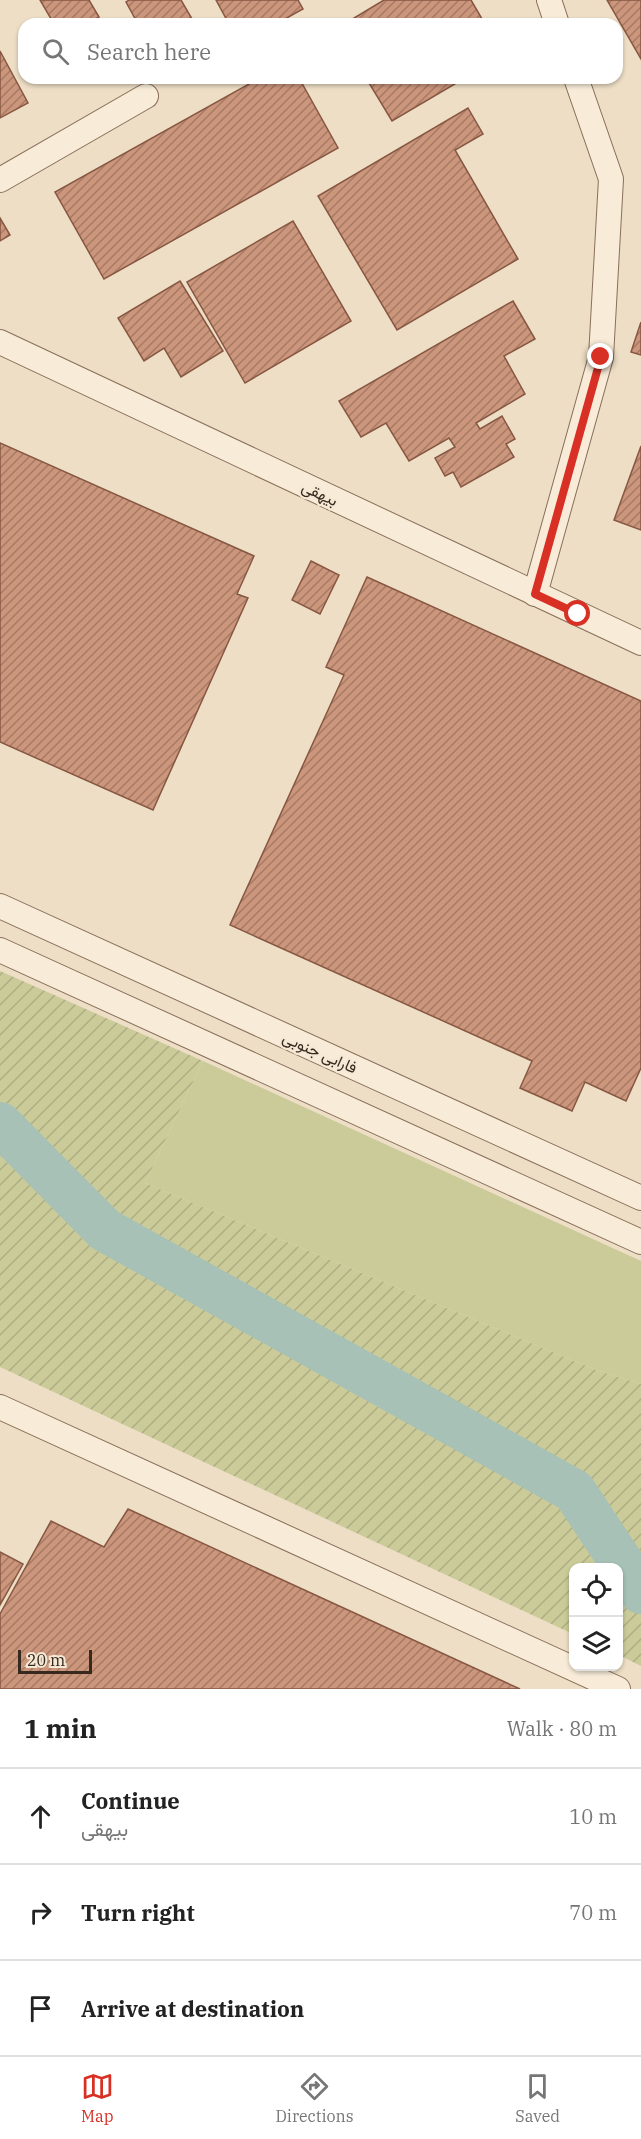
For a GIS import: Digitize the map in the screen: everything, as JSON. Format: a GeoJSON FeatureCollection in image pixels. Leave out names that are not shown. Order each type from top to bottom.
{"type":"FeatureCollection","features":[{"type":"Feature","properties":{"kind":"street"},"geometry":{"type":"LineString","coordinates":[[549,0],[556,18]]}},
{"type":"Feature","properties":{"kind":"street"},"geometry":{"type":"LineString","coordinates":[[535,594],[601,357],[611,179],[578,84]]}},
{"type":"Feature","properties":{"kind":"street"},"geometry":{"type":"LineString","coordinates":[[0,180],[147,96]]}},
{"type":"Feature","properties":{"kind":"street","name":"بیهقی"},"geometry":{"type":"LineString","coordinates":[[0,342],[641,643]]}},
{"type":"Feature","properties":{"kind":"street","name":"فارابی جنوبی"},"geometry":{"type":"LineString","coordinates":[[0,906],[641,1198]]}},
{"type":"Feature","properties":{"kind":"street"},"geometry":{"type":"LineString","coordinates":[[0,950],[641,1242]]}},
{"type":"Feature","properties":{"kind":"street"},"geometry":{"type":"LineString","coordinates":[[0,1407],[618,1689]]}},
{"type":"Feature","properties":{"kind":"green space"},"geometry":{"type":"Polygon","coordinates":[[[0,971],[203,1061],[145,1183],[596,1370],[641,1384],[641,1666],[623,1657],[623,1563],[569,1563],[569,1632],[0,1367],[0,971]]]}},
{"type":"Feature","properties":{"kind":"green space"},"geometry":{"type":"Polygon","coordinates":[[[203,1061],[641,1261],[641,1384],[596,1370],[145,1183],[203,1061]]]}},
{"type":"Feature","properties":{"kind":"building"},"geometry":{"type":"Polygon","coordinates":[[[40,0],[89,0],[99,17],[97,18],[50,18],[40,0]]]}},
{"type":"Feature","properties":{"kind":"building"},"geometry":{"type":"Polygon","coordinates":[[[129,0],[181,0],[192,18],[135,18],[126,2],[129,0]]]}},
{"type":"Feature","properties":{"kind":"building"},"geometry":{"type":"Polygon","coordinates":[[[216,0],[298,0],[303,9],[287,18],[226,18],[216,0]]]}},
{"type":"Feature","properties":{"kind":"building"},"geometry":{"type":"Polygon","coordinates":[[[384,0],[471,0],[482,18],[354,18],[384,0]]]}},
{"type":"Feature","properties":{"kind":"building"},"geometry":{"type":"Polygon","coordinates":[[[607,0],[641,0],[641,59],[623,28],[623,18],[617,18],[607,0]]]}},
{"type":"Feature","properties":{"kind":"building"},"geometry":{"type":"Polygon","coordinates":[[[0,51],[28,103],[0,118],[0,51]]]}},
{"type":"Feature","properties":{"kind":"building"},"geometry":{"type":"Polygon","coordinates":[[[249,84],[302,84],[338,148],[104,279],[55,192],[249,84]]]}},
{"type":"Feature","properties":{"kind":"building"},"geometry":{"type":"Polygon","coordinates":[[[370,84],[455,84],[392,121],[370,84]]]}},
{"type":"Feature","properties":{"kind":"building"},"geometry":{"type":"Polygon","coordinates":[[[468,108],[483,134],[455,150],[518,259],[397,330],[318,196],[468,108]]]}},
{"type":"Feature","properties":{"kind":"building"},"geometry":{"type":"Polygon","coordinates":[[[0,218],[10,235],[0,241],[0,218]]]}},
{"type":"Feature","properties":{"kind":"building"},"geometry":{"type":"Polygon","coordinates":[[[293,221],[351,321],[245,383],[187,282],[293,221]]]}},
{"type":"Feature","properties":{"kind":"building"},"geometry":{"type":"Polygon","coordinates":[[[180,281],[223,351],[181,377],[164,348],[144,361],[118,318],[180,281]]]}},
{"type":"Feature","properties":{"kind":"building"},"geometry":{"type":"Polygon","coordinates":[[[513,301],[535,339],[504,356],[525,394],[476,423],[480,429],[502,416],[515,439],[506,444],[514,457],[461,487],[453,472],[445,476],[435,458],[455,447],[449,438],[409,461],[386,423],[361,437],[339,401],[513,301]]]}},
{"type":"Feature","properties":{"kind":"building"},"geometry":{"type":"Polygon","coordinates":[[[641,322],[641,355],[631,352],[641,322]]]}},
{"type":"Feature","properties":{"kind":"building"},"geometry":{"type":"Polygon","coordinates":[[[0,443],[254,556],[237,594],[248,598],[153,810],[0,742],[0,443]]]}},
{"type":"Feature","properties":{"kind":"building"},"geometry":{"type":"Polygon","coordinates":[[[641,446],[641,530],[614,520],[641,446]]]}},
{"type":"Feature","properties":{"kind":"building"},"geometry":{"type":"Polygon","coordinates":[[[311,561],[339,575],[320,614],[292,600],[311,561]]]}},
{"type":"Feature","properties":{"kind":"building"},"geometry":{"type":"Polygon","coordinates":[[[367,577],[641,701],[641,1068],[626,1101],[585,1082],[572,1111],[520,1088],[532,1061],[230,925],[344,675],[326,667],[367,577]]]}},
{"type":"Feature","properties":{"kind":"building"},"geometry":{"type":"Polygon","coordinates":[[[128,1509],[520,1689],[0,1689],[0,1614],[51,1521],[104,1547],[128,1509]]]}},
{"type":"Feature","properties":{"kind":"building"},"geometry":{"type":"Polygon","coordinates":[[[0,1552],[23,1564],[0,1605],[0,1552]]]}},
{"type":"Feature","properties":{"kind":"waterway"},"geometry":{"type":"LineString","coordinates":[[0,1124],[105,1230],[574,1491],[641,1592]]}},
{"type":"Feature","properties":{"kind":"route"},"geometry":{"type":"LineString","coordinates":[[578,614],[535,594],[601,357]]}}]}
